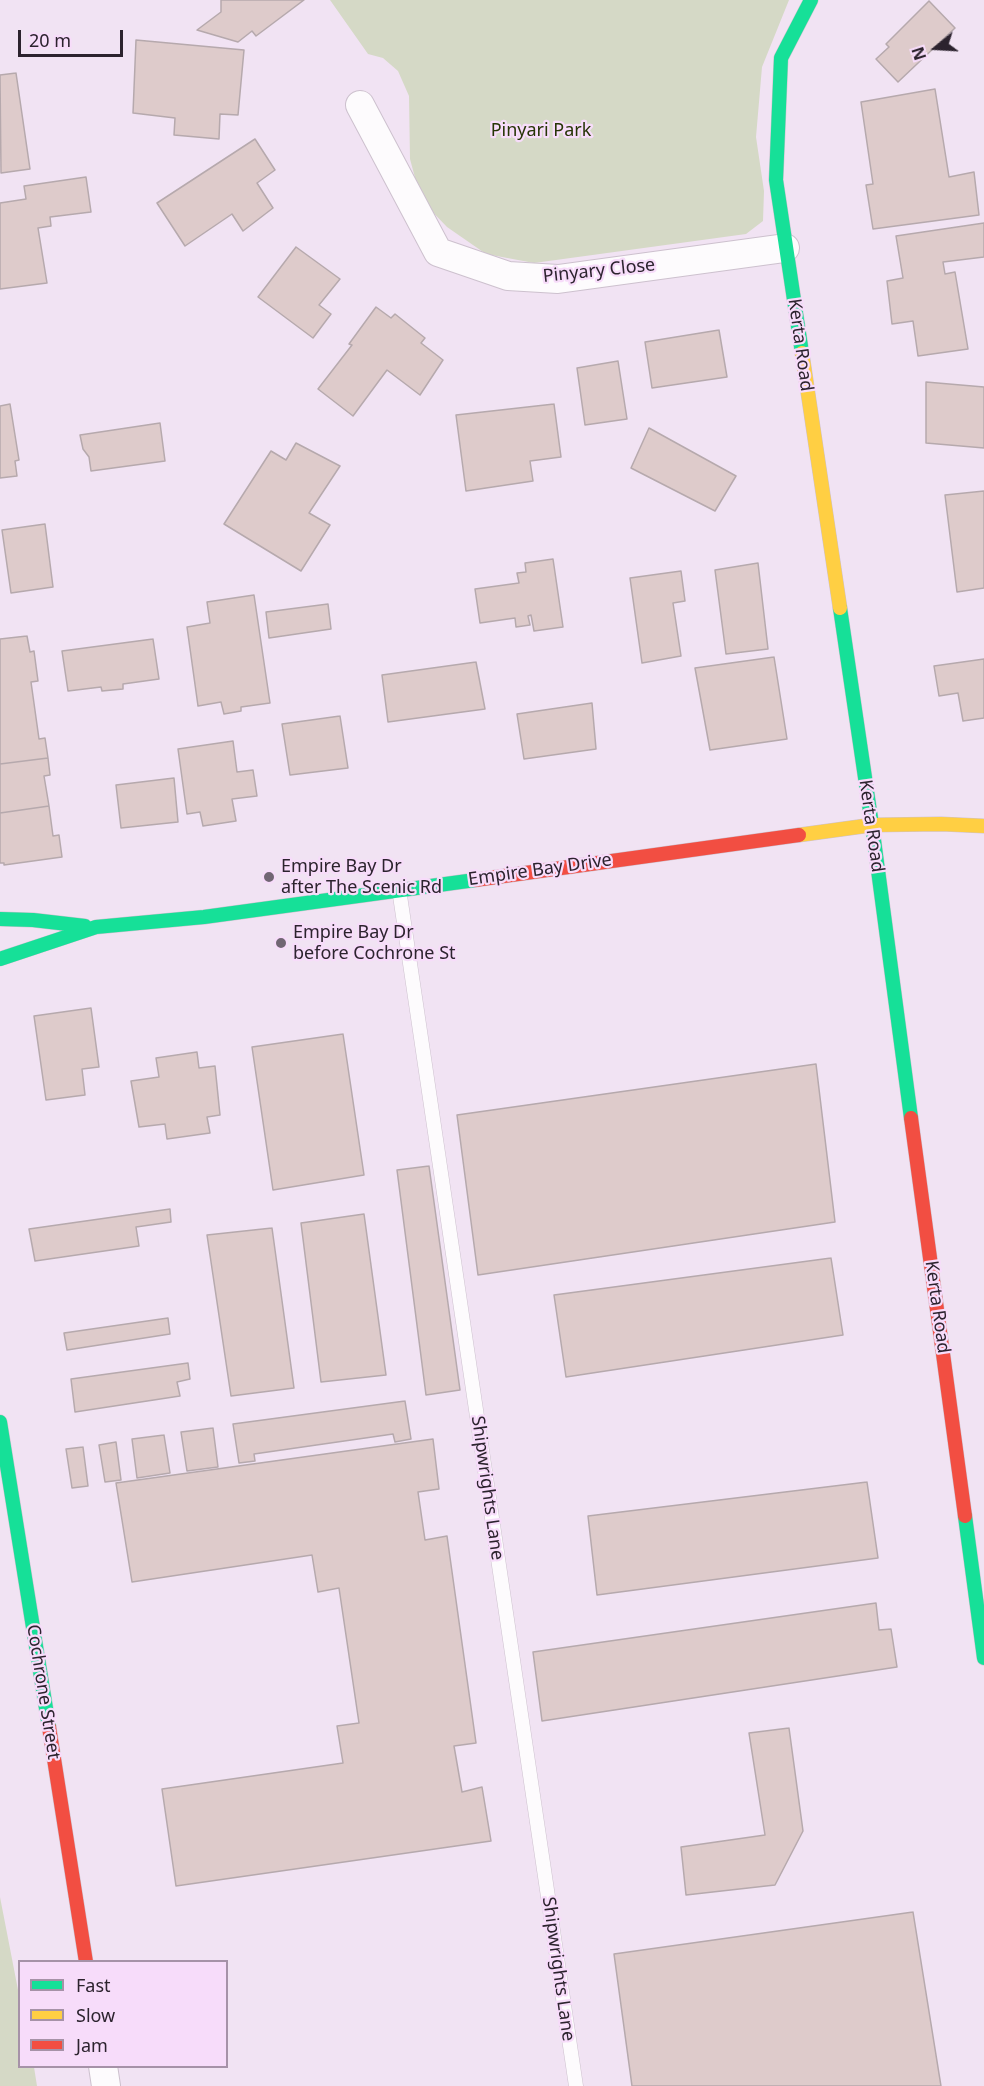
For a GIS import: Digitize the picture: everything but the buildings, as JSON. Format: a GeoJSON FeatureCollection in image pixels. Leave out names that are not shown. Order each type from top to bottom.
{"type":"FeatureCollection","features":[{"type":"Feature","properties":{"kind":"street","name":"Kerta Road"},"geometry":{"type":"LineString","coordinates":[[811,0],[781,58],[776,180],[872,825],[984,1658]]}},
{"type":"Feature","properties":{"kind":"street","name":"Pinyary Close"},"geometry":{"type":"LineString","coordinates":[[360,105],[438,252],[507,276],[558,279],[785,248]]}},
{"type":"Feature","properties":{"kind":"street","name":"Empire Bay Drive"},"geometry":{"type":"LineString","coordinates":[[0,919],[96,927],[204,917],[872,825],[984,826]]}},
{"type":"Feature","properties":{"kind":"street","name":"Empire Bay Drive"},"geometry":{"type":"LineString","coordinates":[[0,959],[96,927]]}},
{"type":"Feature","properties":{"kind":"street","name":"Cochrone Street"},"geometry":{"type":"LineString","coordinates":[[0,1422],[86,1960]]}},
{"type":"Feature","properties":{"kind":"street"},"geometry":{"type":"LineString","coordinates":[[103,2068],[106,2086]]}},
{"type":"Feature","properties":{"kind":"lane","name":"Shipwrights Lane"},"geometry":{"type":"LineString","coordinates":[[399,890],[576,2086]]}},
{"type":"Feature","properties":{"kind":"green space","name":"Pinyari Park"},"geometry":{"type":"Polygon","coordinates":[[[330,0],[789,0],[762,67],[756,137],[764,191],[763,221],[746,234],[534,263],[486,254],[447,227],[421,200],[410,159],[409,96],[398,71],[383,58],[368,54],[330,0]]]}},
{"type":"Feature","properties":{"kind":"green space"},"geometry":{"type":"Polygon","coordinates":[[[0,1897],[18,1990],[18,2068],[34,2068],[37,2086],[0,2086],[0,1897]]]}},
{"type":"Feature","properties":{"kind":"traffic: fast"},"geometry":{"type":"LineString","coordinates":[[802,353],[776,180],[781,58],[811,0]]}},
{"type":"Feature","properties":{"kind":"traffic: fast"},"geometry":{"type":"LineString","coordinates":[[840,608],[911,1118]]}},
{"type":"Feature","properties":{"kind":"traffic: fast"},"geometry":{"type":"LineString","coordinates":[[0,959],[96,927],[204,917],[475,880]]}},
{"type":"Feature","properties":{"kind":"traffic: fast"},"geometry":{"type":"LineString","coordinates":[[0,919],[85,926]]}},
{"type":"Feature","properties":{"kind":"traffic: fast"},"geometry":{"type":"LineString","coordinates":[[0,1422],[49,1727]]}},
{"type":"Feature","properties":{"kind":"traffic: fast"},"geometry":{"type":"LineString","coordinates":[[965,1516],[984,1658]]}},
{"type":"Feature","properties":{"kind":"traffic: slow"},"geometry":{"type":"LineString","coordinates":[[802,353],[840,608]]}},
{"type":"Feature","properties":{"kind":"traffic: slow"},"geometry":{"type":"LineString","coordinates":[[799,835],[872,825],[984,826]]}},
{"type":"Feature","properties":{"kind":"traffic: jam"},"geometry":{"type":"LineString","coordinates":[[475,880],[799,835]]}},
{"type":"Feature","properties":{"kind":"traffic: jam"},"geometry":{"type":"LineString","coordinates":[[911,1118],[965,1516]]}},
{"type":"Feature","properties":{"kind":"traffic: jam"},"geometry":{"type":"LineString","coordinates":[[49,1727],[86,1960]]}},
{"type":"Feature","properties":{"kind":"place","name":"Empire Bay Dr after The Scenic Rd"},"geometry":{"type":"Point","coordinates":[269,877]}},
{"type":"Feature","properties":{"kind":"place","name":"Empire Bay Dr before Cochrone St"},"geometry":{"type":"Point","coordinates":[281,943]}}]}
